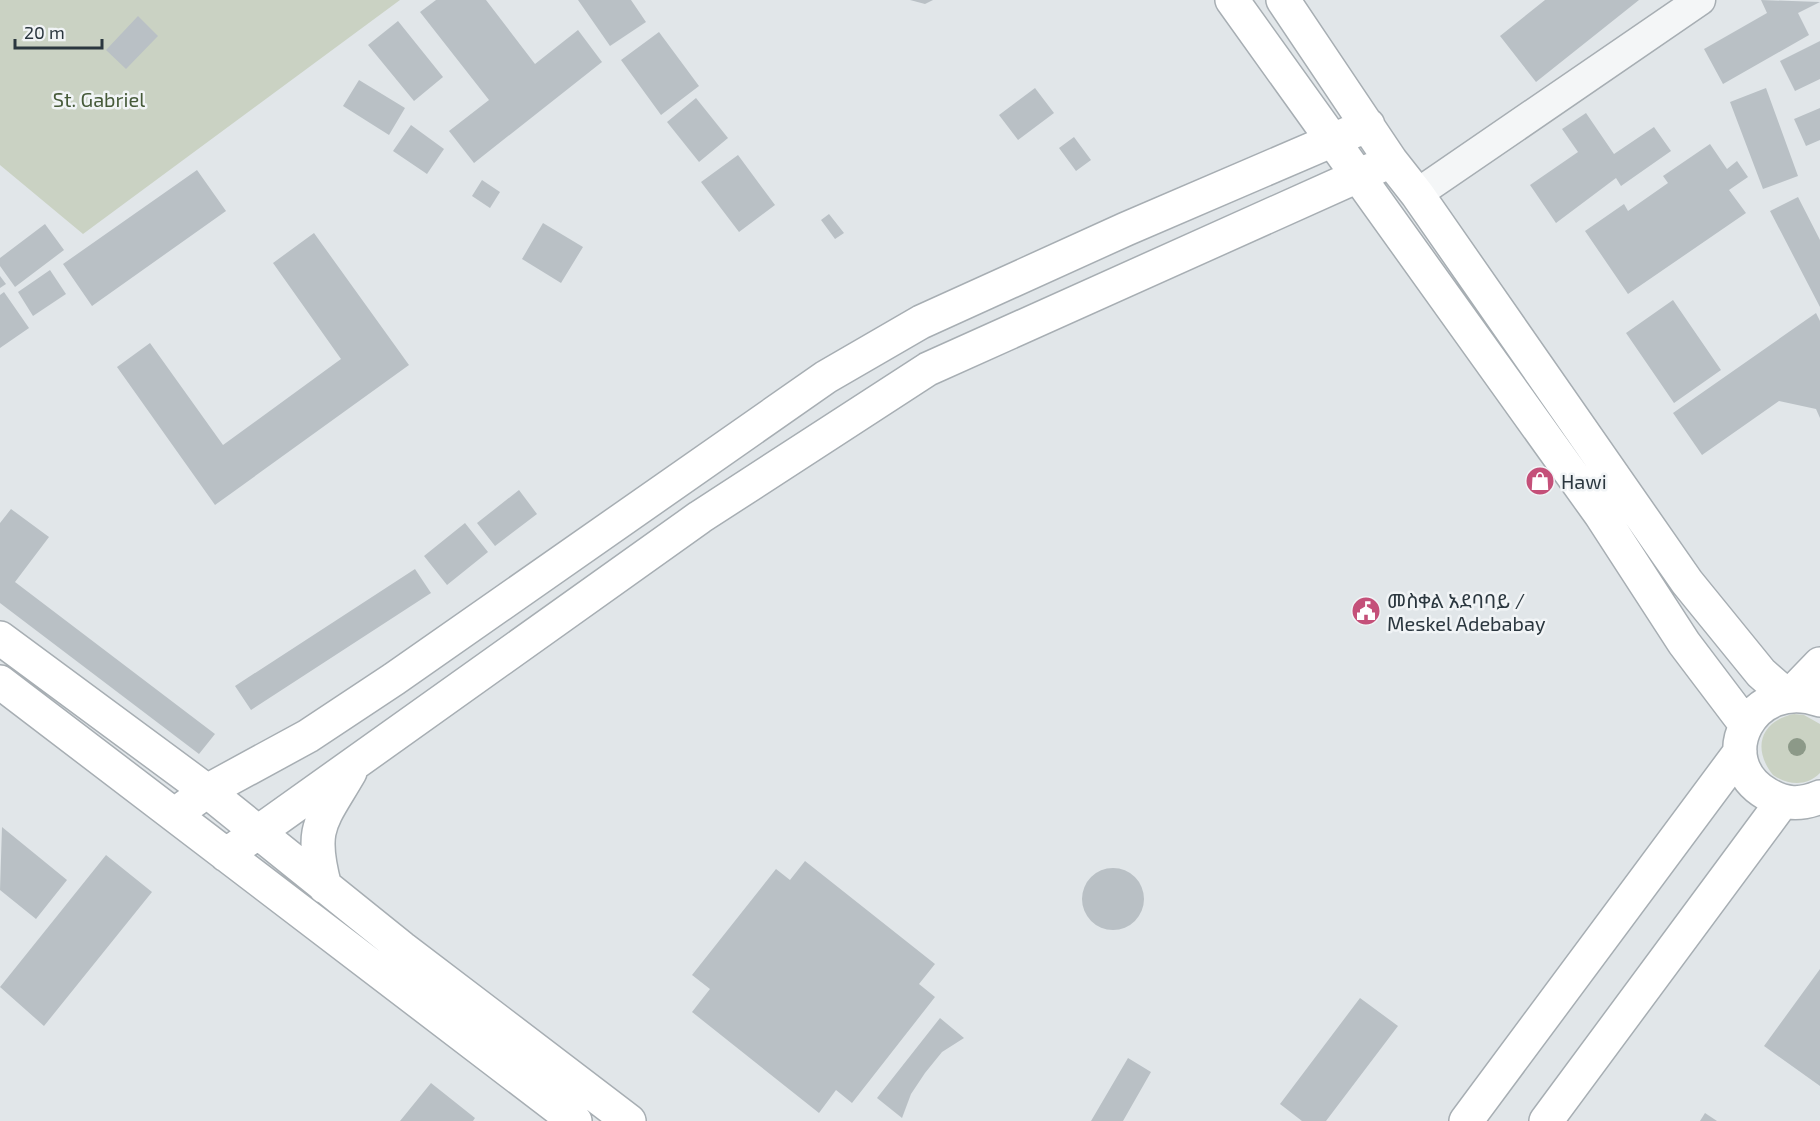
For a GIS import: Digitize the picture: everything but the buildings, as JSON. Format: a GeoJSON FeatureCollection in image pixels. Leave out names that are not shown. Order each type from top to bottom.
{"type":"FeatureCollection","features":[{"type":"Feature","properties":{"kind":"main road"},"geometry":{"type":"LineString","coordinates":[[1232,0],[1601,515],[1743,738],[1746,771],[1757,788],[1782,802],[1798,803],[1820,797]]}},
{"type":"Feature","properties":{"kind":"main road"},"geometry":{"type":"LineString","coordinates":[[1283,0],[1390,161],[1417,194],[1687,582],[1761,673],[1799,696]]}},
{"type":"Feature","properties":{"kind":"main road"},"geometry":{"type":"LineString","coordinates":[[174,815],[207,791],[317,730],[826,377],[912,328],[1126,228],[1368,125]]}},
{"type":"Feature","properties":{"kind":"main road"},"geometry":{"type":"LineString","coordinates":[[226,855],[700,517],[928,369],[1360,177],[1390,161]]}},
{"type":"Feature","properties":{"kind":"main road"},"geometry":{"type":"LineString","coordinates":[[0,638],[207,791],[325,887],[629,1121]]}},
{"type":"Feature","properties":{"kind":"main road"},"geometry":{"type":"LineString","coordinates":[[1466,1121],[1743,738],[1762,705],[1799,696],[1820,664]]}},
{"type":"Feature","properties":{"kind":"main road"},"geometry":{"type":"LineString","coordinates":[[0,682],[575,1121]]}},
{"type":"Feature","properties":{"kind":"main road"},"geometry":{"type":"LineString","coordinates":[[325,887],[317,855],[319,826],[354,765]]}},
{"type":"Feature","properties":{"kind":"main road"},"geometry":{"type":"LineString","coordinates":[[1546,1121],[1782,802]]}},
{"type":"Feature","properties":{"kind":"street"},"geometry":{"type":"LineString","coordinates":[[1417,194],[1700,0]]}},
{"type":"Feature","properties":{"kind":"green space","name":"St. Gabriel"},"geometry":{"type":"Polygon","coordinates":[[[0,0],[400,0],[83,234],[0,165],[0,0]]]}},
{"type":"Feature","properties":{"kind":"green space"},"geometry":{"type":"Polygon","coordinates":[[[1794,714],[1804,715],[1820,724],[1820,773],[1809,781],[1797,783],[1785,781],[1773,775],[1766,765],[1761,746],[1763,737],[1773,723],[1794,714]]]}},
{"type":"Feature","properties":{"kind":"place","name":"Hawi"},"geometry":{"type":"Point","coordinates":[1540,481]}},
{"type":"Feature","properties":{"kind":"place","name":"መስቀል አደባባይ / Meskel Adebabay"},"geometry":{"type":"Point","coordinates":[1366,611]}}]}
